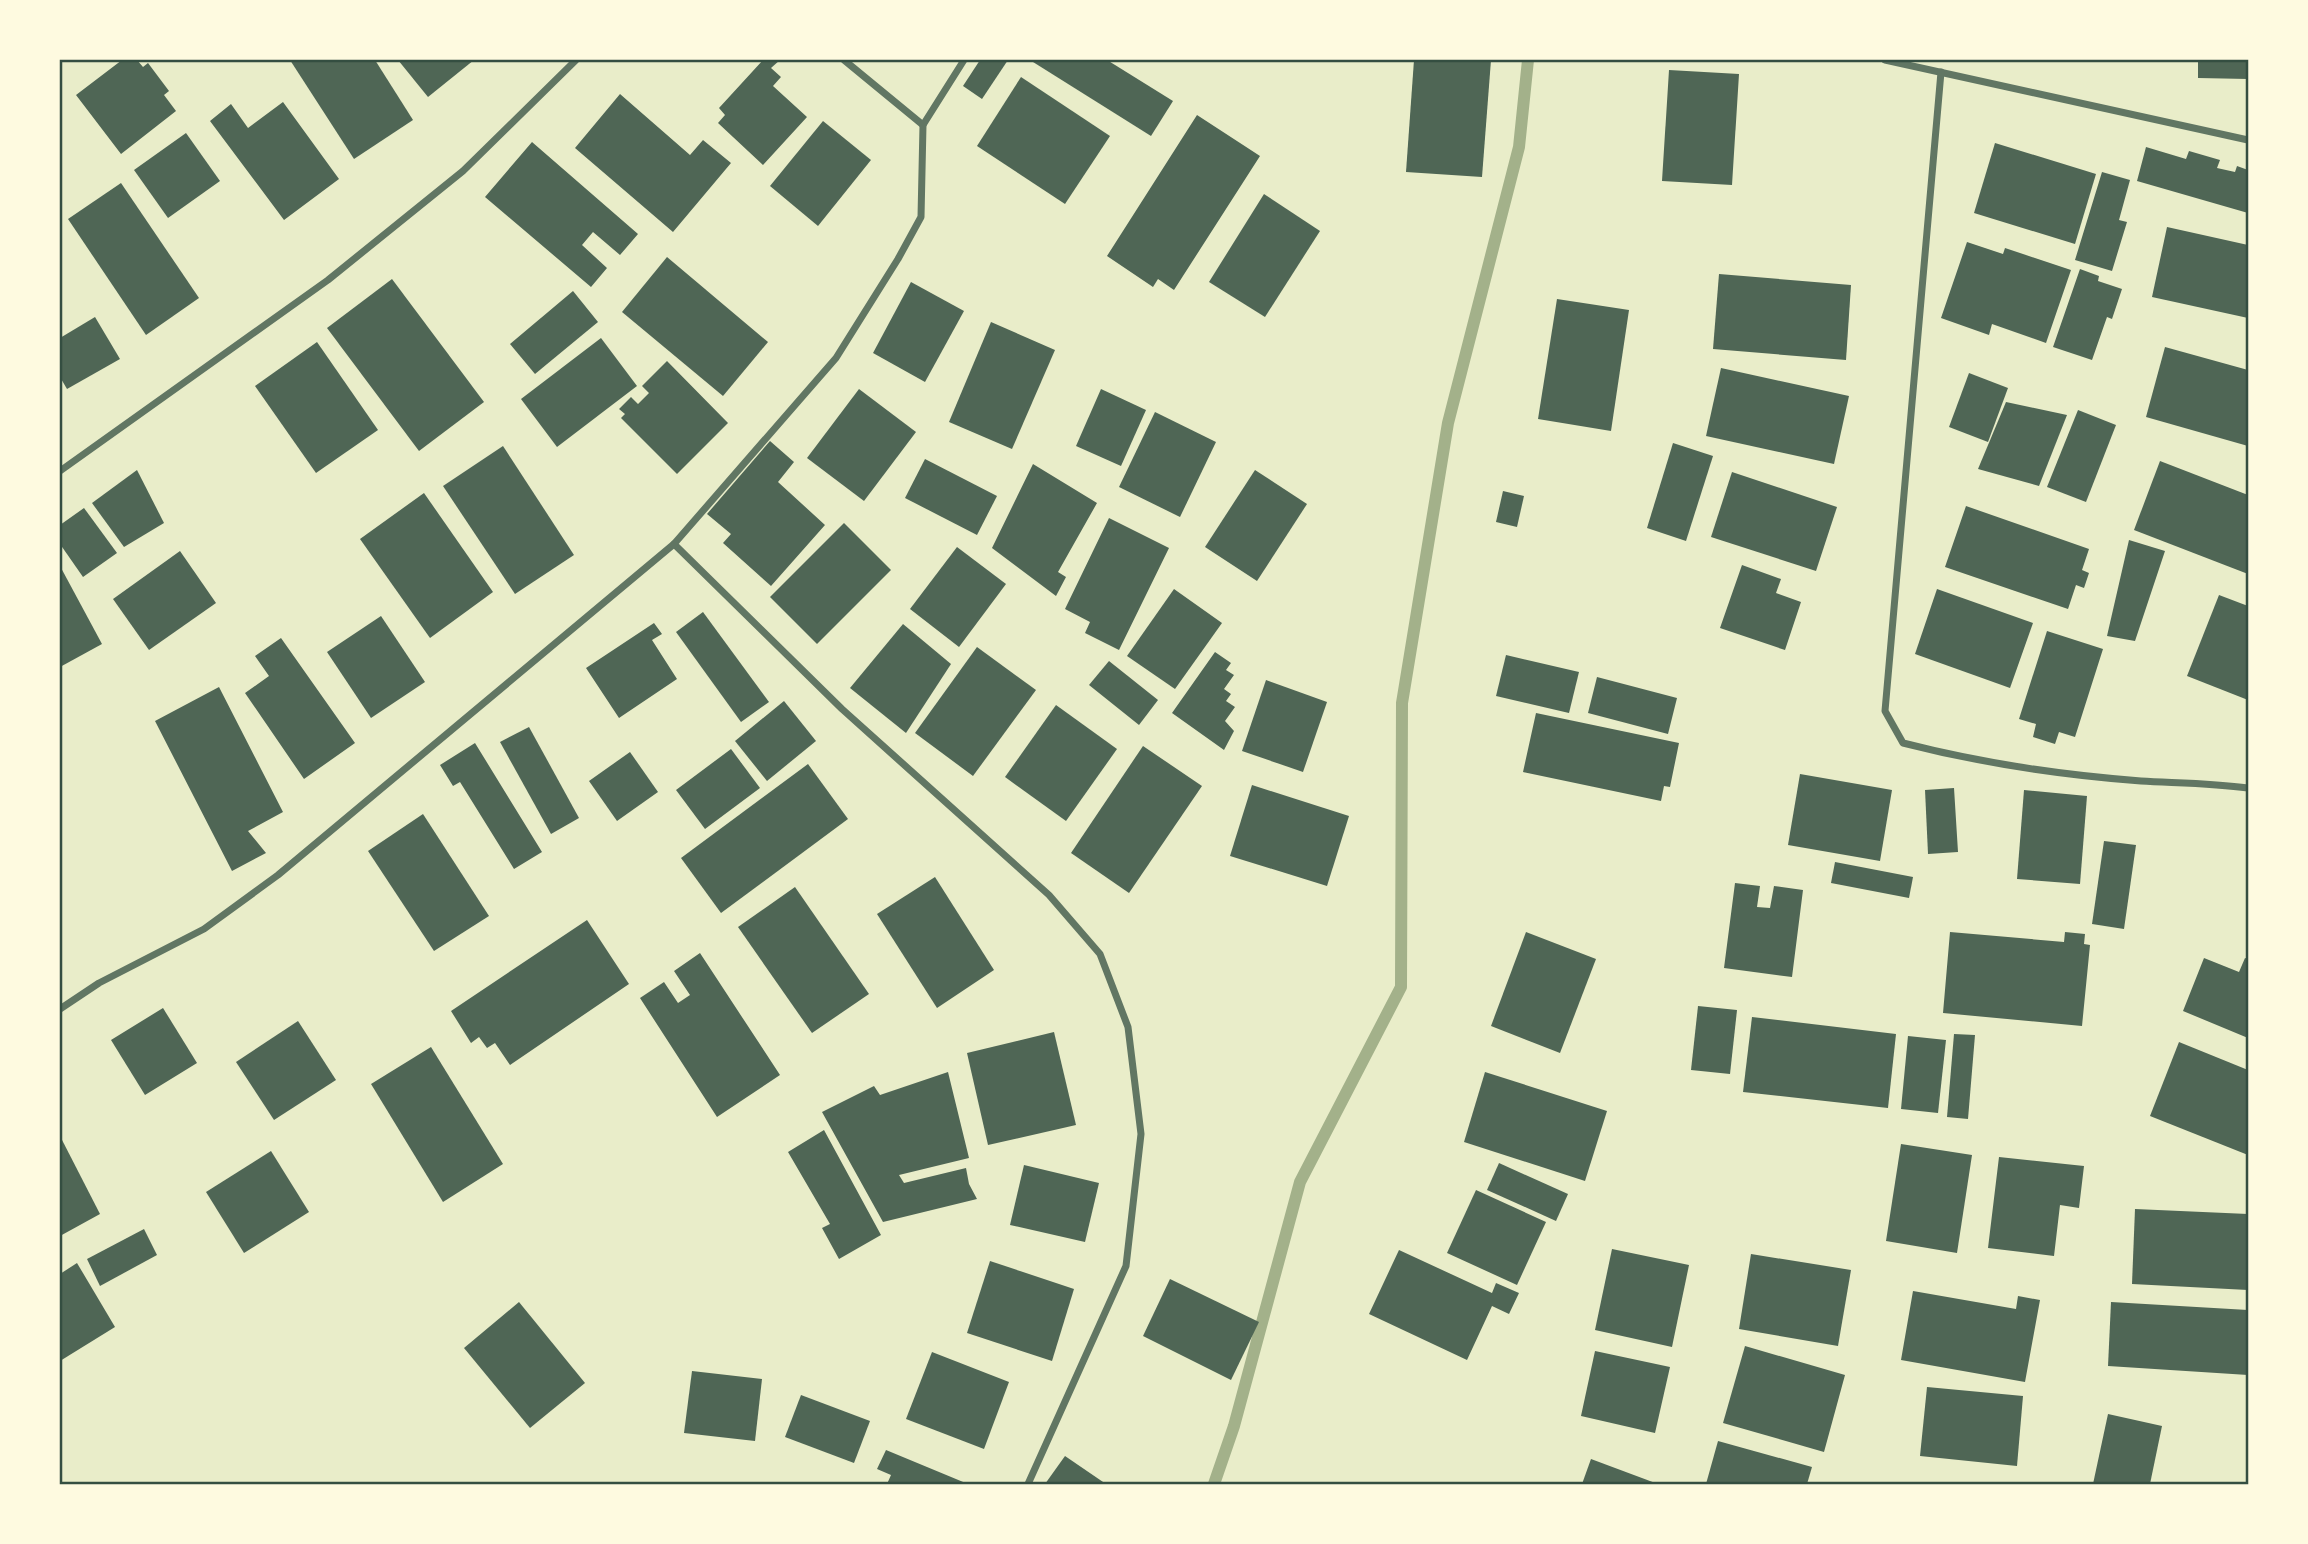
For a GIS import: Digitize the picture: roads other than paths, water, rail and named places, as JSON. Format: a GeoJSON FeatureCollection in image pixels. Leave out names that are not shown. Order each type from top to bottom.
{"type":"FeatureCollection","features":[{"type":"Feature","properties":{"kind":"street"},"geometry":{"type":"LineString","coordinates":[[60,471],[328,280],[463,172],[576,60]]}},
{"type":"Feature","properties":{"kind":"street"},"geometry":{"type":"LineString","coordinates":[[844,60],[923,125]]}},
{"type":"Feature","properties":{"kind":"street"},"geometry":{"type":"LineString","coordinates":[[60,1009],[99,983],[204,929],[278,875],[674,544],[836,358],[898,259],[921,217],[923,125],[964,60]]}},
{"type":"Feature","properties":{"kind":"street"},"geometry":{"type":"LineString","coordinates":[[1885,60],[2249,140]]}},
{"type":"Feature","properties":{"kind":"street"},"geometry":{"type":"LineString","coordinates":[[1941,72],[1885,711],[1903,743],[1964,758],[2143,781],[2178,781],[2249,788]]}},
{"type":"Feature","properties":{"kind":"street"},"geometry":{"type":"LineString","coordinates":[[674,544],[842,709],[1049,895],[1100,954],[1128,1027],[1141,1134],[1126,1266],[1028,1485]]}},
{"type":"Feature","properties":{"kind":"waterway"},"geometry":{"type":"LineString","coordinates":[[1214,1484],[1234,1426],[1300,1182],[1401,987],[1402,703],[1448,423],[1519,147],[1528,60]]}}]}
